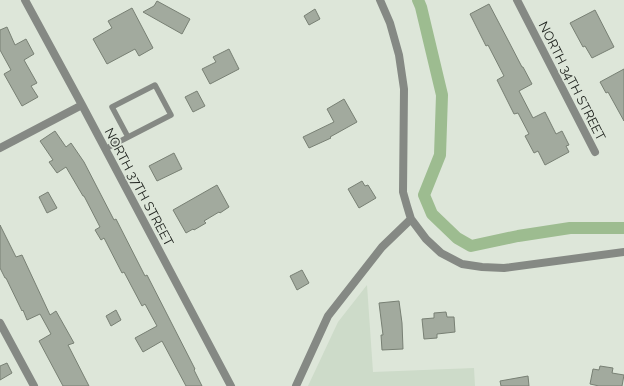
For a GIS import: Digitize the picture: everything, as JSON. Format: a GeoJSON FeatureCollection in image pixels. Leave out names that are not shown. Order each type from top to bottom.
{"type":"FeatureCollection","features":[{"type":"Feature","properties":{"kind":"street","name":"NORTH 37TH STREET"},"geometry":{"type":"LineString","coordinates":[[25,0],[230,386]]}},
{"type":"Feature","properties":{"kind":"street"},"geometry":{"type":"LineString","coordinates":[[380,0],[390,23],[400,55],[404,89],[403,192],[411,218],[426,239],[441,253],[462,264],[482,267],[504,268],[624,252]]}},
{"type":"Feature","properties":{"kind":"street","name":"NORTH 34TH STREET"},"geometry":{"type":"LineString","coordinates":[[517,0],[595,152]]}},
{"type":"Feature","properties":{"kind":"street"},"geometry":{"type":"LineString","coordinates":[[0,148],[82,105]]}},
{"type":"Feature","properties":{"kind":"street"},"geometry":{"type":"LineString","coordinates":[[298,385],[328,316],[382,247],[411,218]]}},
{"type":"Feature","properties":{"kind":"street"},"geometry":{"type":"LineString","coordinates":[[0,323],[34,386]]}},
{"type":"Feature","properties":{"kind":"lane"},"geometry":{"type":"LineString","coordinates":[[105,149],[128,137],[171,114],[155,84],[112,107],[128,137]]}},
{"type":"Feature","properties":{"kind":"shaded area"},"geometry":{"type":"Polygon","coordinates":[[[367,285],[373,372],[474,368],[475,386],[308,386],[338,322],[367,285]]]}},
{"type":"Feature","properties":{"kind":"building"},"geometry":{"type":"Polygon","coordinates":[[[157,1],[190,19],[182,34],[143,12],[154,6],[157,1]]]}},
{"type":"Feature","properties":{"kind":"building"},"geometry":{"type":"Polygon","coordinates":[[[489,4],[532,84],[519,91],[533,118],[545,112],[556,134],[562,131],[569,145],[566,146],[569,152],[545,165],[538,151],[534,153],[525,136],[529,134],[518,113],[514,114],[497,80],[504,76],[488,45],[486,46],[470,14],[489,4]]]}},
{"type":"Feature","properties":{"kind":"building"},"geometry":{"type":"Polygon","coordinates":[[[132,8],[153,48],[139,56],[135,49],[107,64],[93,39],[112,28],[108,21],[132,8]]]}},
{"type":"Feature","properties":{"kind":"building"},"geometry":{"type":"Polygon","coordinates":[[[315,9],[320,19],[309,25],[304,16],[315,9]]]}},
{"type":"Feature","properties":{"kind":"building"},"geometry":{"type":"Polygon","coordinates":[[[595,10],[614,47],[592,58],[585,46],[583,47],[570,23],[595,10]]]}},
{"type":"Feature","properties":{"kind":"building"},"geometry":{"type":"Polygon","coordinates":[[[7,27],[15,45],[26,39],[34,54],[24,60],[37,83],[31,86],[38,97],[22,106],[4,74],[11,70],[0,50],[0,30],[7,27]]]}},
{"type":"Feature","properties":{"kind":"building"},"geometry":{"type":"Polygon","coordinates":[[[229,49],[239,69],[210,84],[202,69],[216,62],[213,57],[229,49]]]}},
{"type":"Feature","properties":{"kind":"building"},"geometry":{"type":"Polygon","coordinates":[[[624,69],[624,121],[608,92],[606,93],[600,82],[624,69]]]}},
{"type":"Feature","properties":{"kind":"building"},"geometry":{"type":"Polygon","coordinates":[[[197,91],[205,106],[193,112],[185,97],[197,91]]]}},
{"type":"Feature","properties":{"kind":"building"},"geometry":{"type":"Polygon","coordinates":[[[344,99],[357,122],[330,137],[331,138],[309,148],[303,137],[334,122],[327,109],[344,99]]]}},
{"type":"Feature","properties":{"kind":"building"},"geometry":{"type":"Polygon","coordinates":[[[55,131],[66,147],[71,143],[84,162],[114,220],[116,219],[145,276],[147,275],[195,369],[194,370],[202,386],[186,386],[162,341],[143,352],[135,338],[157,326],[145,304],[142,306],[124,272],[122,273],[104,238],[101,240],[95,230],[100,227],[84,196],[66,167],[57,173],[49,162],[53,160],[40,141],[55,131]]]}},
{"type":"Feature","properties":{"kind":"building"},"geometry":{"type":"Polygon","coordinates":[[[174,153],[182,169],[157,181],[149,166],[174,153]]]}},
{"type":"Feature","properties":{"kind":"building"},"geometry":{"type":"Polygon","coordinates":[[[362,181],[365,186],[368,185],[376,198],[359,208],[348,189],[362,181]]]}},
{"type":"Feature","properties":{"kind":"building"},"geometry":{"type":"Polygon","coordinates":[[[217,185],[229,207],[204,221],[206,223],[186,233],[173,210],[217,185]]]}},
{"type":"Feature","properties":{"kind":"building"},"geometry":{"type":"Polygon","coordinates":[[[48,192],[57,208],[47,213],[39,197],[48,192]]]}},
{"type":"Feature","properties":{"kind":"building"},"geometry":{"type":"Polygon","coordinates":[[[0,225],[16,257],[22,255],[50,315],[56,311],[74,343],[68,345],[89,386],[63,386],[39,341],[51,334],[40,314],[27,320],[0,268],[0,225]]]}},
{"type":"Feature","properties":{"kind":"building"},"geometry":{"type":"Polygon","coordinates":[[[302,270],[309,283],[297,290],[290,276],[302,270]]]}},
{"type":"Feature","properties":{"kind":"building"},"geometry":{"type":"Polygon","coordinates":[[[399,301],[403,349],[382,350],[381,335],[383,335],[379,303],[399,301]]]}},
{"type":"Feature","properties":{"kind":"building"},"geometry":{"type":"Polygon","coordinates":[[[116,310],[121,320],[111,326],[106,316],[116,310]]]}},
{"type":"Feature","properties":{"kind":"building"},"geometry":{"type":"Polygon","coordinates":[[[446,312],[447,317],[454,317],[455,332],[437,334],[437,338],[424,339],[422,319],[434,318],[434,313],[446,312]]]}},
{"type":"Feature","properties":{"kind":"building"},"geometry":{"type":"Polygon","coordinates":[[[7,363],[12,373],[0,380],[0,366],[7,363]]]}},
{"type":"Feature","properties":{"kind":"building"},"geometry":{"type":"Polygon","coordinates":[[[600,366],[613,368],[612,373],[624,375],[622,386],[599,386],[590,384],[593,369],[599,370],[600,366]]]}},
{"type":"Feature","properties":{"kind":"building"},"geometry":{"type":"Polygon","coordinates":[[[528,376],[529,386],[501,386],[500,381],[528,376]]]}},
{"type":"Feature","properties":{"kind":"waterway"},"geometry":{"type":"LineString","coordinates":[[418,0],[442,95],[440,155],[424,195],[432,214],[457,238],[471,246],[518,236],[570,228],[624,228]]}}]}
